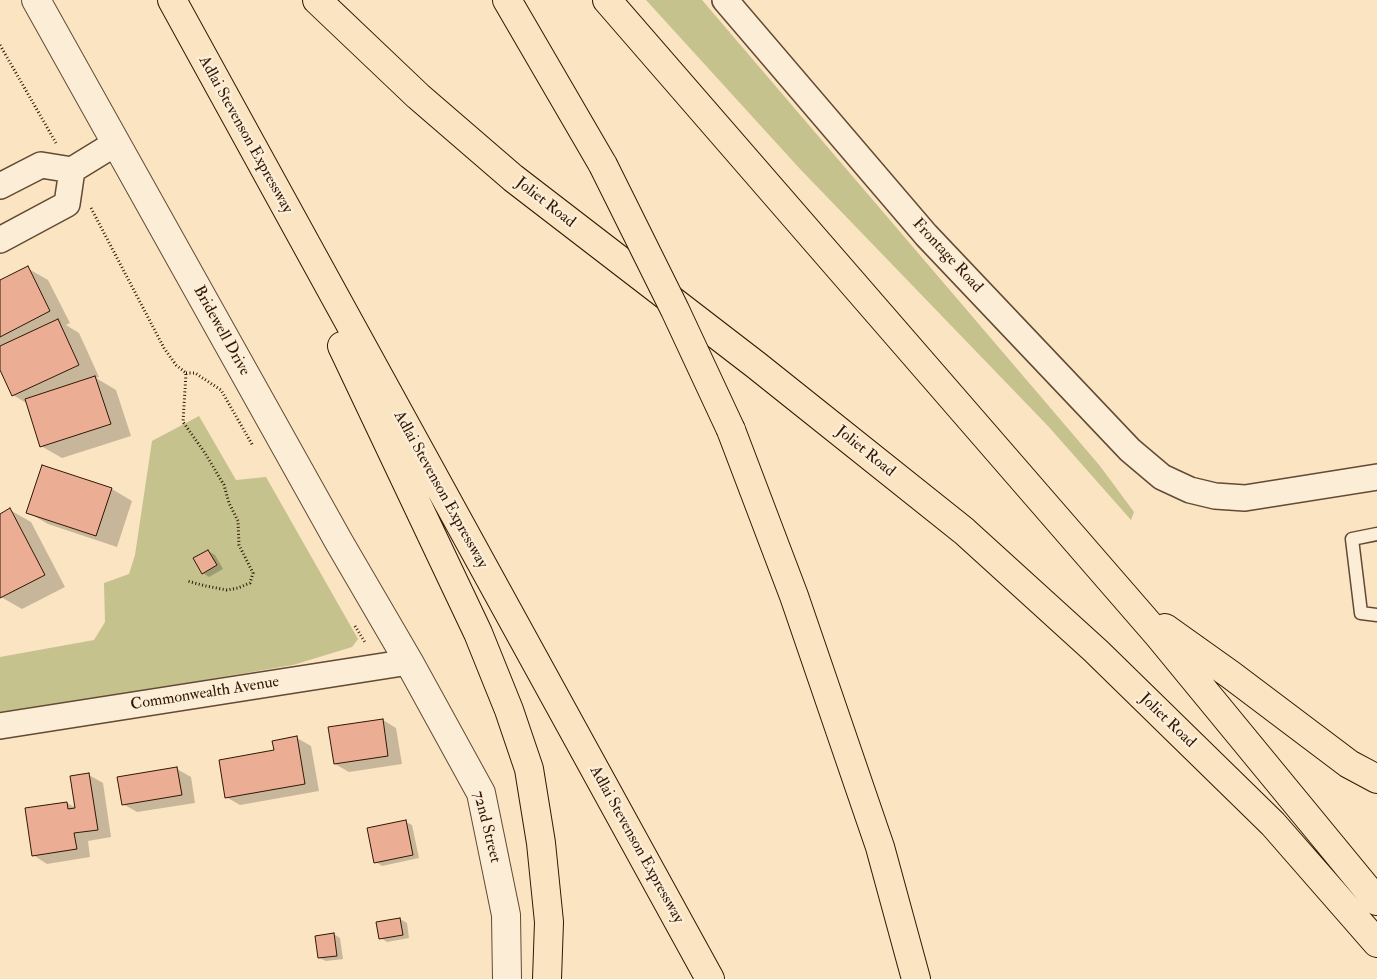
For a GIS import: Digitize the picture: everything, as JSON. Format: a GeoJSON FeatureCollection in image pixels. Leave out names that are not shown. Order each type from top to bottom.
{"type":"FeatureCollection","features":[{"type":"Feature","properties":{"kind":"highway","name":"Adlai Stevenson Expressway"},"geometry":{"type":"LineString","coordinates":[[172,0],[710,979]]}},
{"type":"Feature","properties":{"kind":"highway","name":"Joliet Road"},"geometry":{"type":"LineString","coordinates":[[317,0],[418,96],[513,178],[756,365],[964,531],[1096,652],[1273,824],[1377,944]]}},
{"type":"Feature","properties":{"kind":"highway"},"geometry":{"type":"LineString","coordinates":[[507,0],[603,165],[675,310],[731,430],[794,596],[873,828],[916,979]]}},
{"type":"Feature","properties":{"kind":"highway"},"geometry":{"type":"LineString","coordinates":[[607,0],[1135,607],[1377,901]]}},
{"type":"Feature","properties":{"kind":"highway"},"geometry":{"type":"LineString","coordinates":[[302,239],[334,331],[478,633],[509,710],[529,769],[542,843],[548,922],[547,979]]}},
{"type":"Feature","properties":{"kind":"highway"},"geometry":{"type":"LineString","coordinates":[[1135,607],[1232,675],[1348,764],[1377,779]]}},
{"type":"Feature","properties":{"kind":"street","name":"Bridewell Drive"},"geometry":{"type":"LineString","coordinates":[[36,0],[339,542],[409,662]]}},
{"type":"Feature","properties":{"kind":"street","name":"Frontage Road"},"geometry":{"type":"LineString","coordinates":[[725,0],[926,235],[1130,450],[1162,477],[1190,490],[1215,496],[1245,498],[1377,477]]}},
{"type":"Feature","properties":{"kind":"street"},"geometry":{"type":"LineString","coordinates":[[0,186],[41,165],[72,170],[116,143]]}},
{"type":"Feature","properties":{"kind":"street"},"geometry":{"type":"LineString","coordinates":[[0,240],[67,204],[72,170]]}},
{"type":"Feature","properties":{"kind":"street","name":"Commonwealth Avenue"},"geometry":{"type":"LineString","coordinates":[[0,726],[409,662]]}},
{"type":"Feature","properties":{"kind":"street","name":"72nd Street"},"geometry":{"type":"LineString","coordinates":[[409,662],[481,793],[506,915],[507,979]]}},
{"type":"Feature","properties":{"kind":"lane"},"geometry":{"type":"LineString","coordinates":[[1377,534],[1352,538],[1361,613],[1377,615]]}},
{"type":"Feature","properties":{"kind":"path"},"geometry":{"type":"LineString","coordinates":[[0,45],[72,170],[164,348],[176,365],[186,373],[195,373],[221,390],[255,450]]}},
{"type":"Feature","properties":{"kind":"path"},"geometry":{"type":"LineString","coordinates":[[186,373],[182,422],[205,452],[224,485],[229,503],[238,521],[239,545],[254,573],[250,583],[227,590],[187,580]]}},
{"type":"Feature","properties":{"kind":"path"},"geometry":{"type":"LineString","coordinates":[[353,621],[368,647]]}},
{"type":"Feature","properties":{"kind":"shaded area"},"geometry":{"type":"Polygon","coordinates":[[[646,0],[702,0],[1100,466],[1134,512],[1131,520],[1048,426],[801,170],[646,0]]]}},
{"type":"Feature","properties":{"kind":"shaded area"},"geometry":{"type":"Polygon","coordinates":[[[199,416],[236,480],[266,477],[358,639],[352,647],[293,665],[0,715],[0,657],[94,640],[105,622],[104,583],[129,574],[135,555],[152,441],[199,416]]]}},
{"type":"Feature","properties":{"kind":"building"},"geometry":{"type":"Polygon","coordinates":[[[28,266],[50,311],[0,337],[0,280],[28,266]]]}},
{"type":"Feature","properties":{"kind":"building"},"geometry":{"type":"Polygon","coordinates":[[[58,319],[79,365],[12,396],[0,370],[0,346],[58,319]]]}},
{"type":"Feature","properties":{"kind":"building"},"geometry":{"type":"Polygon","coordinates":[[[95,376],[111,424],[40,447],[25,399],[95,376]]]}},
{"type":"Feature","properties":{"kind":"building"},"geometry":{"type":"Polygon","coordinates":[[[42,465],[112,488],[96,536],[26,513],[42,465]]]}},
{"type":"Feature","properties":{"kind":"building"},"geometry":{"type":"Polygon","coordinates":[[[10,508],[45,575],[0,598],[0,514],[10,508]]]}},
{"type":"Feature","properties":{"kind":"building"},"geometry":{"type":"Polygon","coordinates":[[[208,550],[217,565],[202,574],[193,558],[208,550]]]}},
{"type":"Feature","properties":{"kind":"building"},"geometry":{"type":"Polygon","coordinates":[[[383,719],[388,756],[334,764],[328,727],[383,719]]]}},
{"type":"Feature","properties":{"kind":"building"},"geometry":{"type":"Polygon","coordinates":[[[297,736],[305,784],[225,798],[219,760],[274,750],[272,741],[297,736]]]}},
{"type":"Feature","properties":{"kind":"building"},"geometry":{"type":"Polygon","coordinates":[[[177,767],[182,795],[122,805],[117,777],[177,767]]]}},
{"type":"Feature","properties":{"kind":"building"},"geometry":{"type":"Polygon","coordinates":[[[89,773],[98,830],[74,833],[77,849],[32,856],[25,808],[67,802],[68,809],[75,808],[70,776],[89,773]]]}},
{"type":"Feature","properties":{"kind":"building"},"geometry":{"type":"Polygon","coordinates":[[[406,820],[413,855],[374,863],[367,828],[406,820]]]}},
{"type":"Feature","properties":{"kind":"building"},"geometry":{"type":"Polygon","coordinates":[[[400,918],[403,935],[379,939],[376,922],[400,918]]]}},
{"type":"Feature","properties":{"kind":"building"},"geometry":{"type":"Polygon","coordinates":[[[334,933],[337,956],[318,958],[315,936],[334,933]]]}}]}
